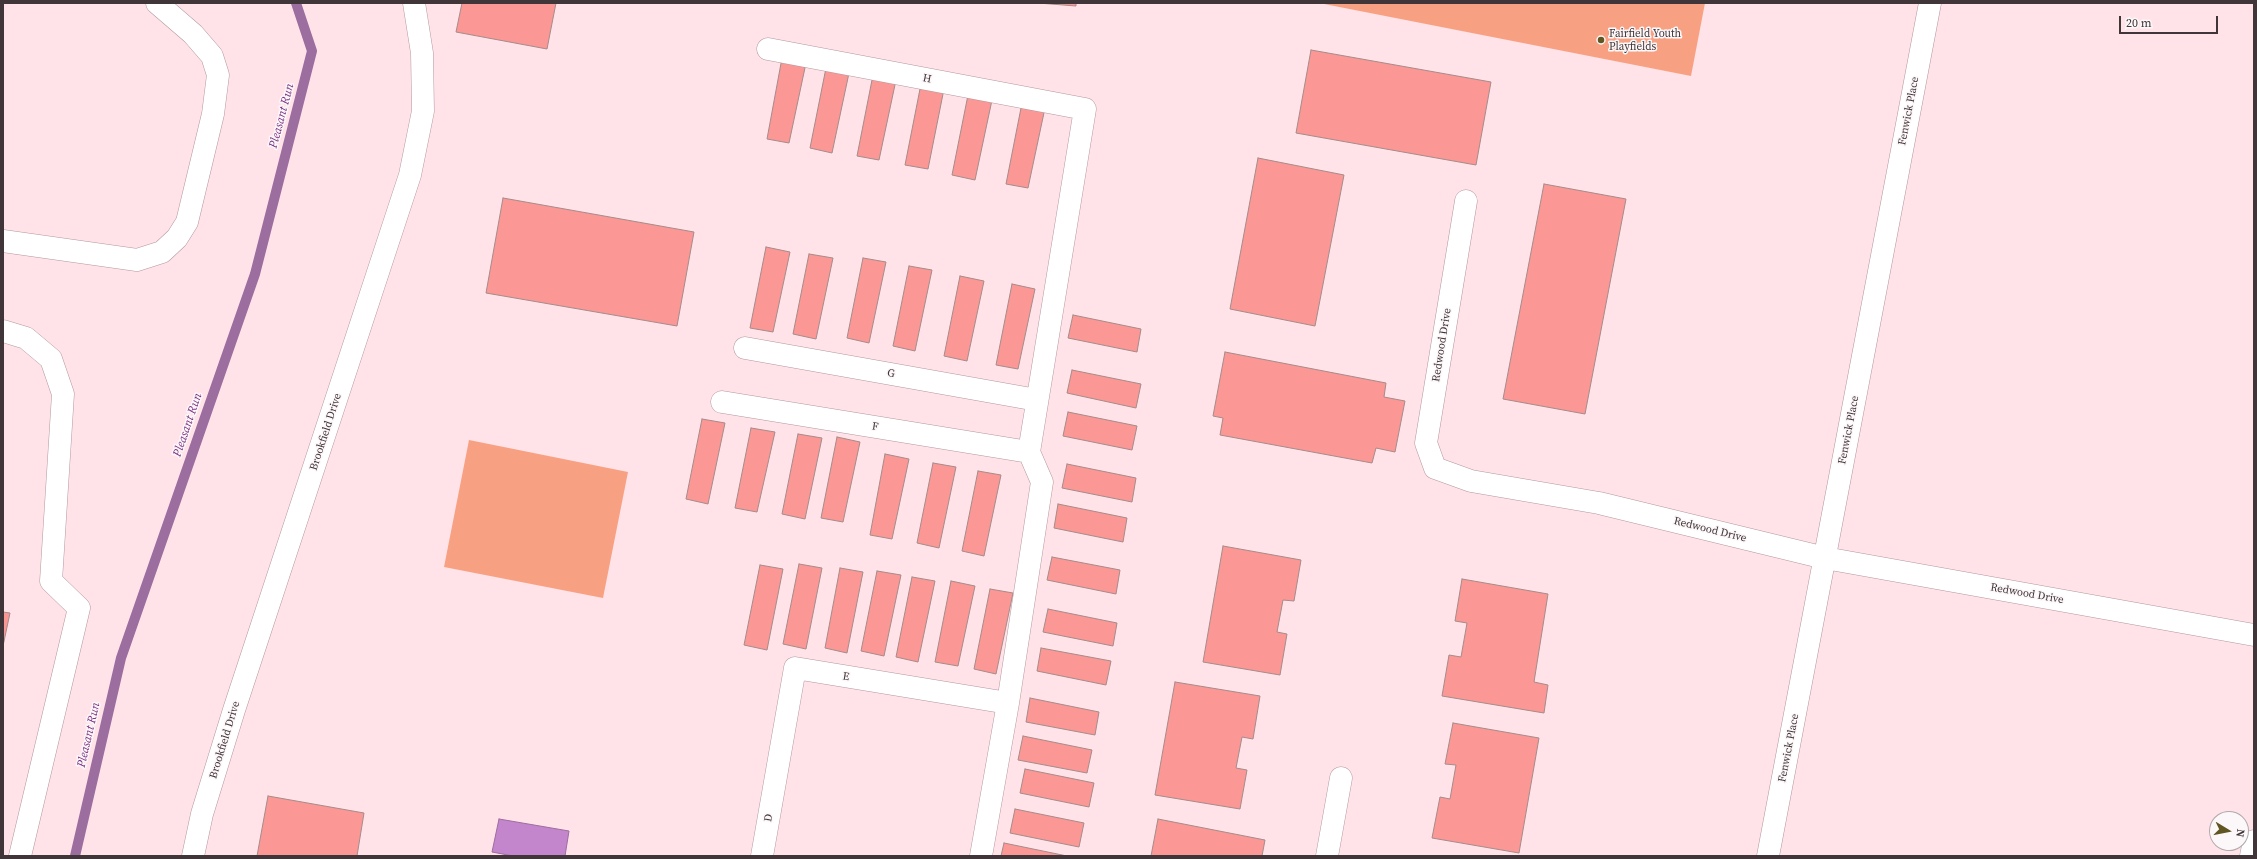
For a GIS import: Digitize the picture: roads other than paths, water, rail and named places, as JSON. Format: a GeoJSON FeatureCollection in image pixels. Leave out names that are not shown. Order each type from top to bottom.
{"type":"FeatureCollection","features":[{"type":"Feature","properties":{"kind":"street"},"geometry":{"type":"LineString","coordinates":[[3,241],[137,260],[162,252],[177,238],[187,222],[213,114],[218,75],[212,56],[193,34],[156,3]]}},
{"type":"Feature","properties":{"kind":"street","name":"Brookfield Drive"},"geometry":{"type":"LineString","coordinates":[[193,856],[202,814],[234,710],[410,175],[423,111],[422,53],[414,3]]}},
{"type":"Feature","properties":{"kind":"street","name":"Fenwick Place"},"geometry":{"type":"LineString","coordinates":[[1768,856],[1930,3]]}},
{"type":"Feature","properties":{"kind":"street","name":"H"},"geometry":{"type":"LineString","coordinates":[[768,49],[1085,109],[1037,400]]}},
{"type":"Feature","properties":{"kind":"street","name":"Redwood Drive"},"geometry":{"type":"LineString","coordinates":[[1466,201],[1426,443],[1435,468],[1471,481],[1599,503],[1825,558],[2254,635]]}},
{"type":"Feature","properties":{"kind":"street"},"geometry":{"type":"LineString","coordinates":[[3,331],[26,338],[51,359],[63,394],[51,581],[79,608],[20,856]]}},
{"type":"Feature","properties":{"kind":"street","name":"G"},"geometry":{"type":"LineString","coordinates":[[745,348],[1037,400]]}},
{"type":"Feature","properties":{"kind":"street"},"geometry":{"type":"LineString","coordinates":[[981,856],[1008,702],[1042,482],[1029,452],[1037,400]]}},
{"type":"Feature","properties":{"kind":"street","name":"F"},"geometry":{"type":"LineString","coordinates":[[722,402],[1029,452]]}},
{"type":"Feature","properties":{"kind":"street","name":"E"},"geometry":{"type":"LineString","coordinates":[[775,780],[795,668],[1008,702]]}},
{"type":"Feature","properties":{"kind":"street"},"geometry":{"type":"LineString","coordinates":[[1327,856],[1341,778]]}},
{"type":"Feature","properties":{"kind":"street","name":"D"},"geometry":{"type":"LineString","coordinates":[[762,856],[775,780]]}},
{"type":"Feature","properties":{"kind":"street"},"geometry":{"type":"LineString","coordinates":[[2251,856],[2254,841]]}},
{"type":"Feature","properties":{"kind":"waterway","name":"Pleasant Run"},"geometry":{"type":"LineString","coordinates":[[75,856],[121,658],[255,274],[312,51],[296,3]]}},
{"type":"Feature","properties":{"kind":"place","name":"Fairfield Youth Playfields"},"geometry":{"type":"Point","coordinates":[1601,40]}}]}
